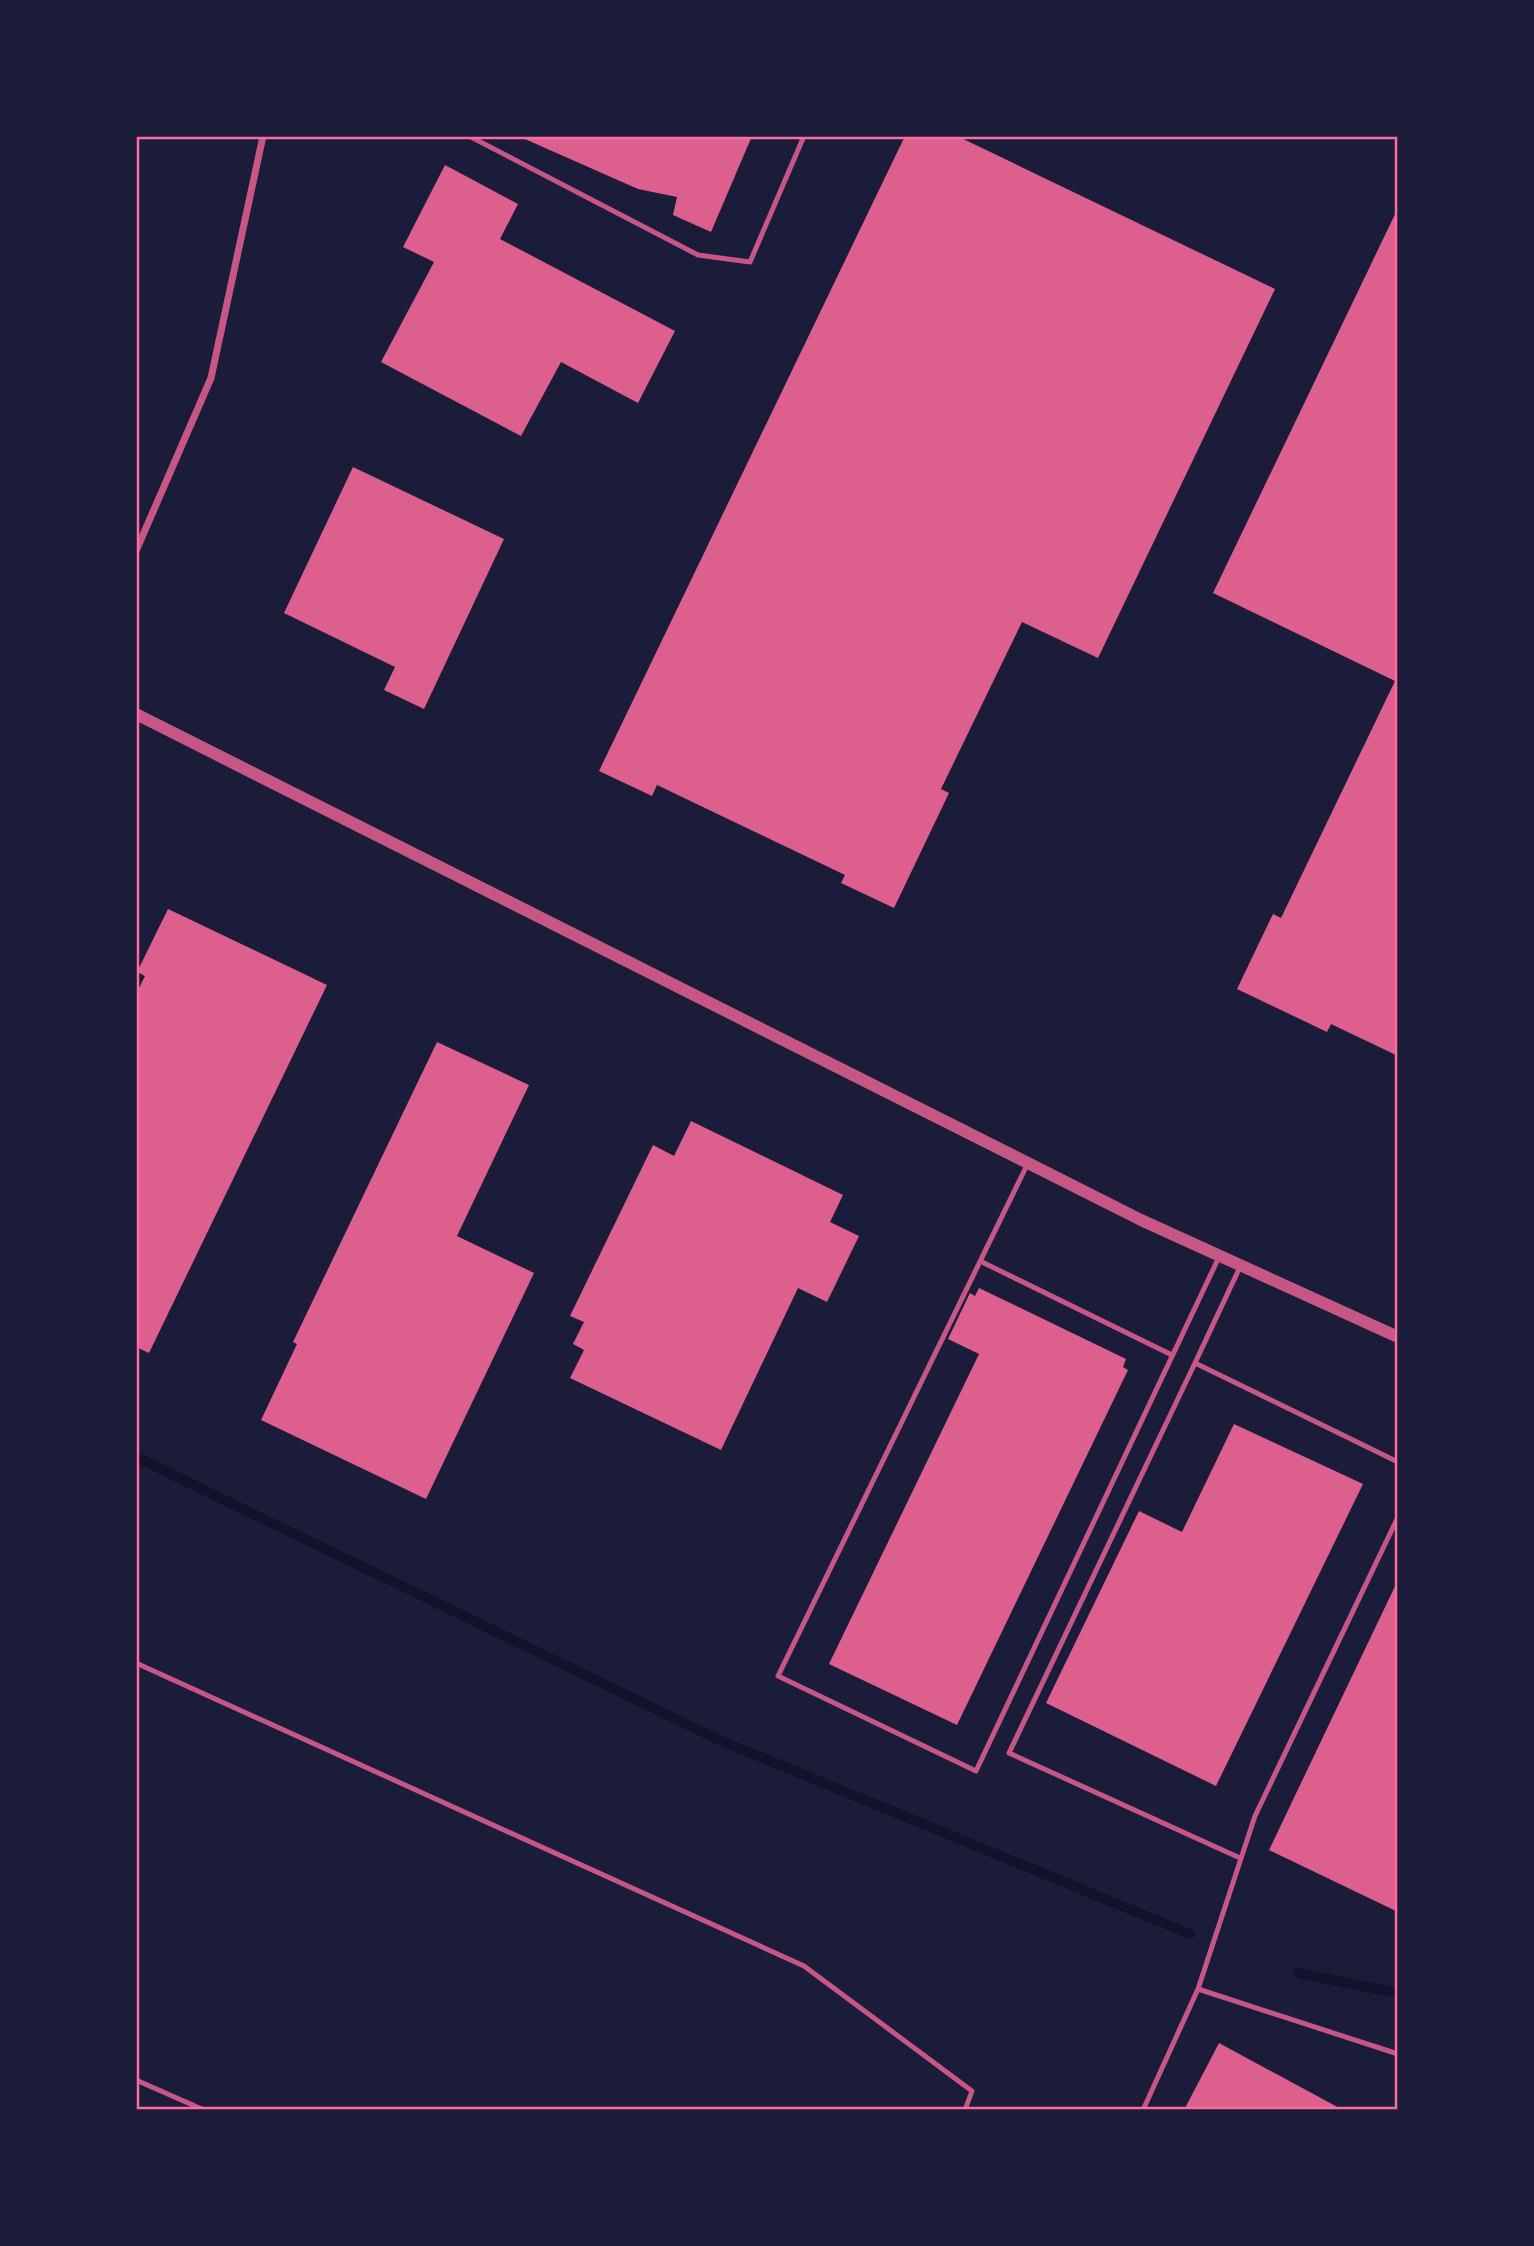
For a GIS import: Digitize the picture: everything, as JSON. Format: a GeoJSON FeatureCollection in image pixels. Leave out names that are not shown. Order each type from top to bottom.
{"type":"FeatureCollection","features":[{"type":"Feature","properties":{"kind":"street"},"geometry":{"type":"LineString","coordinates":[[136,551],[211,378],[263,136]]}},
{"type":"Feature","properties":{"kind":"street"},"geometry":{"type":"LineString","coordinates":[[136,714],[1141,1220],[1398,1337]]}},
{"type":"Feature","properties":{"kind":"lane"},"geometry":{"type":"LineString","coordinates":[[470,136],[698,255],[750,262],[804,136]]}},
{"type":"Feature","properties":{"kind":"lane"},"geometry":{"type":"LineString","coordinates":[[1028,1163],[778,1675],[976,1771],[1219,1255]]}},
{"type":"Feature","properties":{"kind":"lane"},"geometry":{"type":"LineString","coordinates":[[980,1261],[1172,1355]]}},
{"type":"Feature","properties":{"kind":"lane"},"geometry":{"type":"LineString","coordinates":[[1241,1266],[1009,1753],[1241,1858]]}},
{"type":"Feature","properties":{"kind":"lane"},"geometry":{"type":"LineString","coordinates":[[1195,1363],[1398,1462]]}},
{"type":"Feature","properties":{"kind":"lane"},"geometry":{"type":"LineString","coordinates":[[1143,2109],[1198,1989],[1255,1815],[1398,1517]]}},
{"type":"Feature","properties":{"kind":"lane"},"geometry":{"type":"LineString","coordinates":[[136,1662],[804,1966],[972,2091],[965,2109]]}},
{"type":"Feature","properties":{"kind":"lane"},"geometry":{"type":"LineString","coordinates":[[1198,1989],[1398,2054]]}},
{"type":"Feature","properties":{"kind":"lane"},"geometry":{"type":"LineString","coordinates":[[136,2080],[204,2109]]}},
{"type":"Feature","properties":{"kind":"building"},"geometry":{"type":"Polygon","coordinates":[[[518,136],[752,136],[711,232],[673,215],[677,197],[638,189],[518,136]]]}},
{"type":"Feature","properties":{"kind":"building"},"geometry":{"type":"Polygon","coordinates":[[[905,136],[957,136],[1275,289],[1098,658],[1022,622],[941,789],[949,793],[894,908],[841,883],[845,875],[657,785],[652,796],[599,771],[905,136]]]}},
{"type":"Feature","properties":{"kind":"building"},"geometry":{"type":"Polygon","coordinates":[[[445,165],[518,204],[500,239],[675,331],[638,403],[561,362],[521,436],[381,362],[434,262],[403,247],[445,165]]]}},
{"type":"Feature","properties":{"kind":"building"},"geometry":{"type":"Polygon","coordinates":[[[1398,208],[1398,1056],[1331,1024],[1327,1032],[1237,989],[1273,914],[1281,918],[1395,681],[1213,593],[1398,208]]]}},
{"type":"Feature","properties":{"kind":"building"},"geometry":{"type":"Polygon","coordinates":[[[353,467],[504,539],[424,709],[384,690],[395,667],[284,613],[353,467]]]}},
{"type":"Feature","properties":{"kind":"building"},"geometry":{"type":"Polygon","coordinates":[[[168,909],[327,985],[149,1353],[136,1347],[136,994],[145,976],[137,972],[168,909]]]}},
{"type":"Feature","properties":{"kind":"building"},"geometry":{"type":"Polygon","coordinates":[[[437,1042],[529,1085],[457,1236],[534,1273],[426,1499],[261,1420],[297,1344],[293,1342],[437,1042]]]}},
{"type":"Feature","properties":{"kind":"building"},"geometry":{"type":"Polygon","coordinates":[[[691,1121],[843,1195],[830,1222],[859,1236],[827,1302],[798,1288],[721,1450],[570,1378],[584,1350],[573,1344],[584,1322],[570,1316],[653,1145],[674,1156],[691,1121]]]}},
{"type":"Feature","properties":{"kind":"building"},"geometry":{"type":"Polygon","coordinates":[[[979,1288],[1126,1359],[1123,1367],[1128,1370],[957,1725],[829,1664],[979,1354],[948,1339],[970,1293],[975,1296],[979,1288]]]}},
{"type":"Feature","properties":{"kind":"building"},"geometry":{"type":"Polygon","coordinates":[[[1234,1424],[1363,1484],[1216,1786],[1046,1703],[1139,1511],[1182,1532],[1234,1424]]]}},
{"type":"Feature","properties":{"kind":"building"},"geometry":{"type":"Polygon","coordinates":[[[1398,1580],[1398,1912],[1269,1850],[1398,1580]]]}},
{"type":"Feature","properties":{"kind":"building"},"geometry":{"type":"Polygon","coordinates":[[[1219,2043],[1343,2110],[1184,2110],[1219,2043]]]}},
{"type":"Feature","properties":{"kind":"waterway"},"geometry":{"type":"LineString","coordinates":[[136,1457],[717,1739],[1190,1934]]}},
{"type":"Feature","properties":{"kind":"waterway"},"geometry":{"type":"LineString","coordinates":[[1298,1973],[1398,1993]]}}]}
